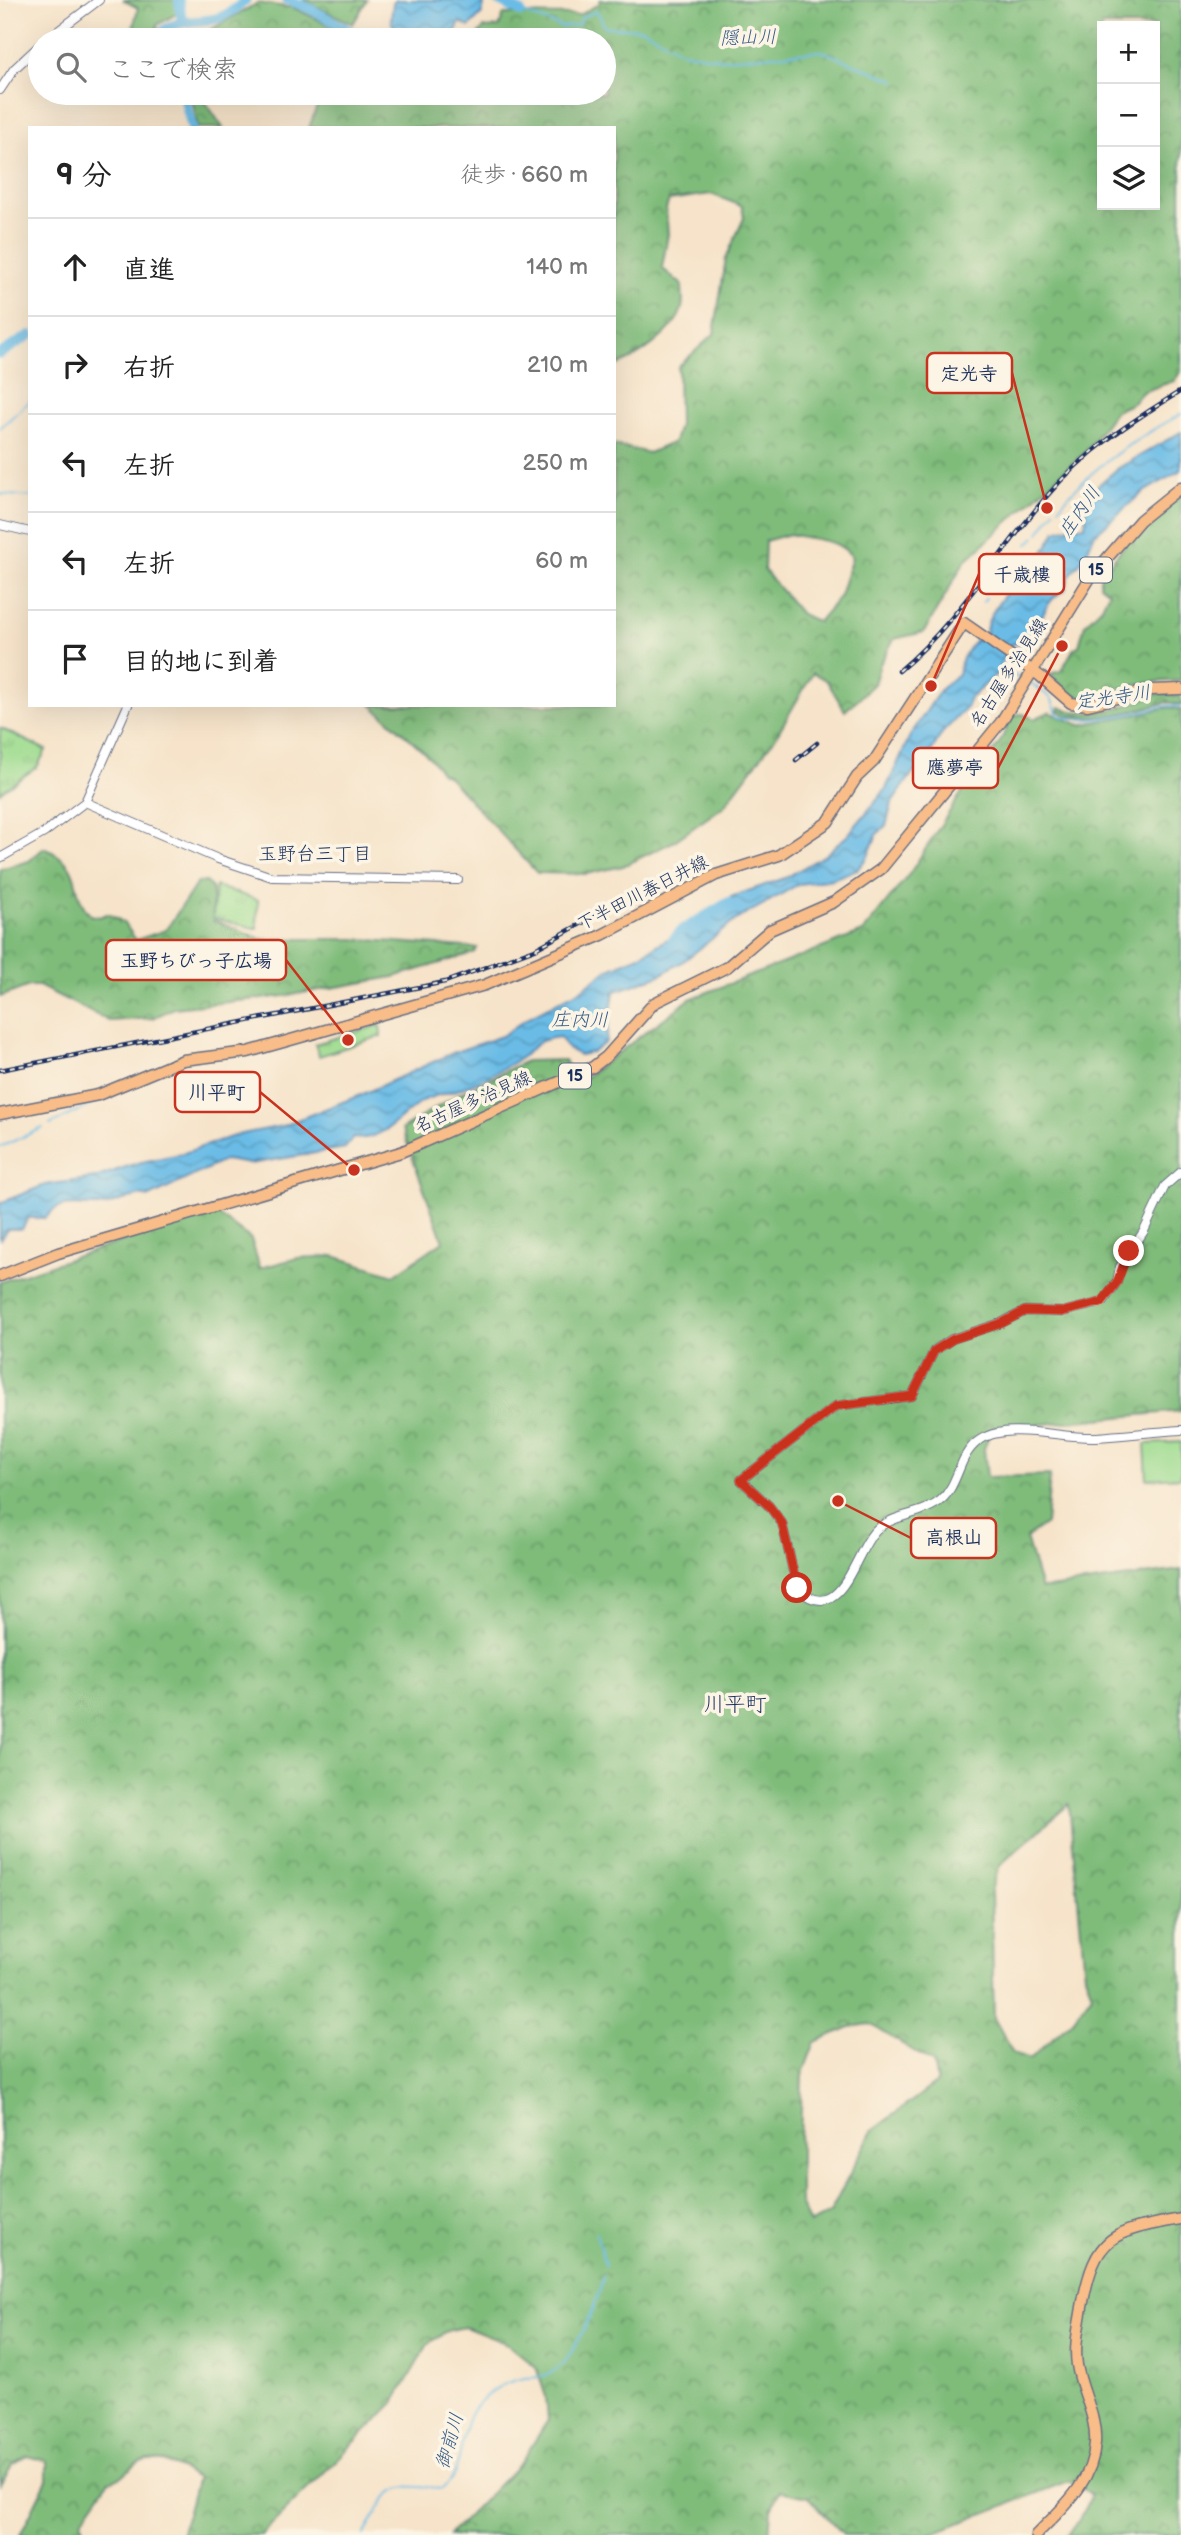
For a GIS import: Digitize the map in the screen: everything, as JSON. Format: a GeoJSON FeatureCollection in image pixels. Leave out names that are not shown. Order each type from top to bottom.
{"type":"FeatureCollection","features":[{"type":"Feature","properties":{"kind":"main road","name":"名古屋多治見線"},"geometry":{"type":"LineString","coordinates":[[0,1276],[58,1253],[401,1152],[593,1067],[606,1057],[654,1003],[727,967],[770,930],[834,902],[873,876],[1001,722],[1090,578],[1140,520],[1181,487]]}},
{"type":"Feature","properties":{"kind":"main road","name":"下半田川春日井線"},"geometry":{"type":"LineString","coordinates":[[0,1114],[98,1095],[167,1065],[248,1052],[485,985],[602,935],[716,875],[779,855],[828,822],[858,777],[874,761],[964,624],[1029,675],[1071,703],[1098,704],[1151,690],[1181,689]]}},
{"type":"Feature","properties":{"kind":"main road"},"geometry":{"type":"LineString","coordinates":[[1036,2535],[1079,2490],[1092,2461],[1096,2442],[1077,2364],[1076,2342],[1091,2267],[1099,2250],[1126,2229],[1181,2218]]}},
{"type":"Feature","properties":{"kind":"street"},"geometry":{"type":"LineString","coordinates":[[62,28],[99,0]]}},
{"type":"Feature","properties":{"kind":"street"},"geometry":{"type":"LineString","coordinates":[[0,90],[28,57]]}},
{"type":"Feature","properties":{"kind":"street"},"geometry":{"type":"LineString","coordinates":[[0,525],[28,532]]}},
{"type":"Feature","properties":{"kind":"street"},"geometry":{"type":"LineString","coordinates":[[0,858],[44,833],[85,802],[127,707]]}},
{"type":"Feature","properties":{"kind":"street"},"geometry":{"type":"LineString","coordinates":[[85,802],[259,874],[319,880],[458,880]]}},
{"type":"Feature","properties":{"kind":"street"},"geometry":{"type":"LineString","coordinates":[[1181,1172],[1165,1186],[1144,1231],[1125,1259],[1117,1282],[1102,1302],[1062,1312],[1025,1311],[1002,1323],[953,1339],[934,1351],[912,1396],[836,1406],[741,1480],[769,1506],[782,1523],[797,1588],[814,1598],[823,1598],[840,1590],[850,1578],[868,1539],[879,1527],[924,1510],[948,1493],[964,1459],[975,1444],[991,1434],[1048,1432],[1095,1437],[1181,1430]]}},
{"type":"Feature","properties":{"kind":"green space"},"geometry":{"type":"Polygon","coordinates":[[[123,0],[177,0],[178,13],[157,25],[157,28],[133,28],[138,8],[123,0]]]}},
{"type":"Feature","properties":{"kind":"green space"},"geometry":{"type":"Polygon","coordinates":[[[302,0],[367,0],[353,24],[302,0]]]}},
{"type":"Feature","properties":{"kind":"green space"},"geometry":{"type":"Polygon","coordinates":[[[600,0],[1181,0],[1181,371],[1174,381],[1142,392],[1133,403],[1115,411],[1086,451],[965,561],[924,632],[894,639],[880,664],[874,684],[845,711],[827,681],[813,673],[775,738],[724,806],[673,842],[623,866],[586,874],[537,873],[447,775],[441,773],[420,748],[374,707],[616,707],[616,445],[649,453],[674,442],[679,425],[678,367],[714,334],[726,258],[744,218],[742,206],[711,194],[669,200],[666,209],[668,234],[662,268],[682,285],[682,308],[664,335],[633,358],[616,365],[616,126],[310,126],[316,105],[616,105],[616,28],[484,28],[499,27],[504,14],[579,15],[600,3],[600,0]],[[790,534],[765,541],[764,570],[801,614],[818,622],[840,596],[852,557],[840,546],[790,534]]]}},
{"type":"Feature","properties":{"kind":"green space"},"geometry":{"type":"Polygon","coordinates":[[[258,3],[294,8],[336,28],[213,28],[258,3]]]}},
{"type":"Feature","properties":{"kind":"green space"},"geometry":{"type":"Polygon","coordinates":[[[193,105],[208,105],[222,126],[198,126],[193,105]]]}},
{"type":"Feature","properties":{"kind":"green space"},"geometry":{"type":"Polygon","coordinates":[[[1181,493],[1181,681],[1135,685],[1091,700],[1070,694],[1050,674],[1061,671],[1074,648],[1079,646],[1085,624],[1102,607],[1109,592],[1100,585],[1100,578],[1136,531],[1181,493]]]}},
{"type":"Feature","properties":{"kind":"green space"},"geometry":{"type":"Polygon","coordinates":[[[1161,693],[1181,697],[1181,705],[1168,702],[1128,712],[1082,718],[1059,711],[1059,707],[1085,713],[1110,710],[1161,693]]]}},
{"type":"Feature","properties":{"kind":"green space"},"geometry":{"type":"Polygon","coordinates":[[[1170,707],[1181,710],[1181,1411],[991,1429],[984,1449],[987,1477],[1050,1475],[1046,1524],[1026,1538],[1041,1589],[1181,1570],[1181,2535],[1067,2535],[1078,2523],[1091,2495],[1068,2481],[928,2535],[844,2535],[808,2497],[780,2491],[771,2509],[769,2535],[449,2535],[522,2461],[548,2420],[546,2397],[536,2367],[508,2344],[465,2327],[450,2330],[428,2344],[394,2403],[261,2535],[181,2535],[197,2478],[164,2462],[147,2460],[118,2479],[108,2482],[81,2521],[87,2535],[20,2535],[47,2480],[47,2461],[28,2456],[12,2465],[0,2484],[0,1282],[147,1233],[217,1214],[251,1239],[260,1268],[298,1258],[334,1256],[394,1275],[443,1241],[402,1129],[459,1094],[526,1061],[564,1060],[578,1083],[690,999],[863,932],[910,873],[966,786],[999,744],[1013,715],[1023,714],[1034,719],[1049,712],[1080,725],[1170,707]],[[1069,1804],[1000,1865],[991,1890],[994,2018],[1013,2053],[1030,2059],[1073,2020],[1092,1994],[1085,1974],[1069,1804]],[[870,2024],[850,2027],[815,2042],[802,2076],[800,2203],[810,2224],[830,2213],[872,2131],[937,2082],[933,2063],[870,2024]]]}},
{"type":"Feature","properties":{"kind":"green space"},"geometry":{"type":"Polygon","coordinates":[[[0,728],[46,750],[37,767],[0,792],[0,728]]]}},
{"type":"Feature","properties":{"kind":"green space"},"geometry":{"type":"Polygon","coordinates":[[[44,848],[67,863],[79,896],[90,915],[99,917],[107,914],[117,919],[136,940],[166,930],[197,883],[206,882],[212,888],[213,920],[261,939],[355,939],[477,948],[474,953],[394,977],[285,996],[174,1008],[153,1018],[109,1021],[39,986],[29,986],[0,997],[0,869],[29,861],[44,848]]]}},
{"type":"Feature","properties":{"kind":"green space"},"geometry":{"type":"Polygon","coordinates":[[[215,886],[258,900],[257,929],[213,918],[215,886]]]}},
{"type":"Feature","properties":{"kind":"green space"},"geometry":{"type":"Polygon","coordinates":[[[380,1025],[381,1036],[319,1056],[315,1044],[380,1025]]]}},
{"type":"Feature","properties":{"kind":"green space"},"geometry":{"type":"Polygon","coordinates":[[[1181,1442],[1181,1477],[1147,1479],[1145,1444],[1181,1442]]]}},
{"type":"Feature","properties":{"kind":"water"},"geometry":{"type":"Polygon","coordinates":[[[396,0],[481,0],[484,5],[482,14],[469,27],[460,22],[457,28],[394,28],[391,20],[393,3],[396,0]]]}},
{"type":"Feature","properties":{"kind":"water","name":"庄内川"},"geometry":{"type":"Polygon","coordinates":[[[1181,432],[1181,470],[1142,493],[1094,535],[1085,556],[1070,575],[1065,590],[1050,601],[1030,639],[1024,646],[1013,643],[1000,663],[999,672],[970,698],[966,708],[942,733],[922,767],[912,774],[892,803],[886,826],[877,834],[868,856],[858,869],[832,879],[799,884],[736,920],[685,960],[660,975],[614,992],[606,1042],[593,1052],[580,1055],[568,1049],[560,1037],[545,1040],[499,1071],[457,1090],[426,1099],[382,1132],[353,1138],[345,1148],[250,1164],[225,1160],[148,1198],[141,1195],[108,1205],[59,1207],[46,1218],[28,1218],[22,1229],[8,1229],[0,1239],[0,1203],[45,1185],[95,1178],[137,1163],[181,1154],[237,1135],[282,1126],[363,1094],[455,1052],[502,1036],[527,1018],[581,990],[607,970],[639,956],[706,916],[731,897],[785,878],[825,855],[848,835],[886,789],[910,736],[941,689],[958,674],[964,655],[986,632],[991,616],[1003,597],[1017,582],[1031,574],[1056,531],[1072,526],[1085,526],[1088,494],[1117,469],[1181,432]]]}},
{"type":"Feature","properties":{"kind":"waterway"},"geometry":{"type":"LineString","coordinates":[[179,0],[182,23]]}},
{"type":"Feature","properties":{"kind":"waterway"},"geometry":{"type":"LineString","coordinates":[[168,28],[218,18],[246,0]]}},
{"type":"Feature","properties":{"kind":"waterway"},"geometry":{"type":"LineString","coordinates":[[287,0],[309,8],[345,28]]}},
{"type":"Feature","properties":{"kind":"waterway","name":"隠山川"},"geometry":{"type":"LineString","coordinates":[[497,0],[521,12]]}},
{"type":"Feature","properties":{"kind":"waterway","name":"隠山川"},"geometry":{"type":"LineString","coordinates":[[521,12],[562,27],[578,25],[582,17],[597,11],[605,27],[643,29],[683,52],[723,59],[822,51],[896,81]]}},
{"type":"Feature","properties":{"kind":"waterway"},"geometry":{"type":"LineString","coordinates":[[186,105],[191,126]]}},
{"type":"Feature","properties":{"kind":"waterway"},"geometry":{"type":"LineString","coordinates":[[0,354],[28,336]]}},
{"type":"Feature","properties":{"kind":"waterway"},"geometry":{"type":"LineString","coordinates":[[0,428],[28,403]]}},
{"type":"Feature","properties":{"kind":"waterway"},"geometry":{"type":"LineString","coordinates":[[1059,507],[1100,466],[1181,414]]}},
{"type":"Feature","properties":{"kind":"waterway"},"geometry":{"type":"LineString","coordinates":[[0,494],[28,497]]}},
{"type":"Feature","properties":{"kind":"waterway"},"geometry":{"type":"LineString","coordinates":[[1039,533],[1055,510]]}},
{"type":"Feature","properties":{"kind":"waterway"},"geometry":{"type":"LineString","coordinates":[[1028,544],[1035,537]]}},
{"type":"Feature","properties":{"kind":"waterway"},"geometry":{"type":"LineString","coordinates":[[999,580],[1001,576]]}},
{"type":"Feature","properties":{"kind":"waterway"},"geometry":{"type":"LineString","coordinates":[[983,602],[986,598]]}},
{"type":"Feature","properties":{"kind":"waterway","name":"定光寺川"},"geometry":{"type":"LineString","coordinates":[[1000,662],[1012,675],[1022,679]]}},
{"type":"Feature","properties":{"kind":"waterway","name":"定光寺川"},"geometry":{"type":"LineString","coordinates":[[1031,683],[1051,698],[1058,715],[1068,718],[1098,719],[1164,706],[1181,707]]}},
{"type":"Feature","properties":{"kind":"waterway","name":"庄内川"},"geometry":{"type":"LineString","coordinates":[[671,942],[683,929],[729,902]]}},
{"type":"Feature","properties":{"kind":"waterway"},"geometry":{"type":"LineString","coordinates":[[50,1125],[99,1100]]}},
{"type":"Feature","properties":{"kind":"waterway"},"geometry":{"type":"LineString","coordinates":[[0,1147],[43,1128]]}},
{"type":"Feature","properties":{"kind":"waterway","name":"御前川"},"geometry":{"type":"LineString","coordinates":[[596,2233],[605,2265]]}},
{"type":"Feature","properties":{"kind":"waterway","name":"御前川"},"geometry":{"type":"LineString","coordinates":[[364,2535],[381,2505],[392,2493],[408,2487],[442,2489],[450,2481],[459,2461],[469,2416],[485,2397],[511,2382],[546,2376],[566,2360],[590,2317],[603,2276]]}},
{"type":"Feature","properties":{"kind":"railway"},"geometry":{"type":"LineString","coordinates":[[899,671],[959,609],[1061,480],[1110,438],[1181,391]]}},
{"type":"Feature","properties":{"kind":"railway"},"geometry":{"type":"LineString","coordinates":[[796,760],[817,743]]}},
{"type":"Feature","properties":{"kind":"railway"},"geometry":{"type":"LineString","coordinates":[[0,1070],[445,982],[535,949],[608,909]]}},
{"type":"Feature","properties":{"kind":"place","name":"定光寺"},"geometry":{"type":"Point","coordinates":[1047,508]}},
{"type":"Feature","properties":{"kind":"place","name":"應夢亭"},"geometry":{"type":"Point","coordinates":[1062,646]}},
{"type":"Feature","properties":{"kind":"place","name":"千歳樓"},"geometry":{"type":"Point","coordinates":[931,686]}},
{"type":"Feature","properties":{"kind":"place","name":"玉野ちびっ子広場"},"geometry":{"type":"Point","coordinates":[348,1040]}},
{"type":"Feature","properties":{"kind":"place","name":"川平町"},"geometry":{"type":"Point","coordinates":[354,1170]}},
{"type":"Feature","properties":{"kind":"place","name":"高根山"},"geometry":{"type":"Point","coordinates":[838,1501]}},
{"type":"Feature","properties":{"kind":"district","name":"玉野台三丁目"},"geometry":{"type":"Point","coordinates":[315,854]}},
{"type":"Feature","properties":{"kind":"district","name":"川平町"},"geometry":{"type":"Point","coordinates":[735,1704]}},
{"type":"Feature","properties":{"kind":"route"},"geometry":{"type":"LineString","coordinates":[[797,1588],[782,1523],[769,1506],[741,1480],[769,1461],[802,1430],[836,1406],[895,1396],[912,1396],[934,1351],[953,1339],[1002,1323],[1025,1311],[1062,1312],[1102,1302],[1117,1282],[1129,1251]]}}]}
